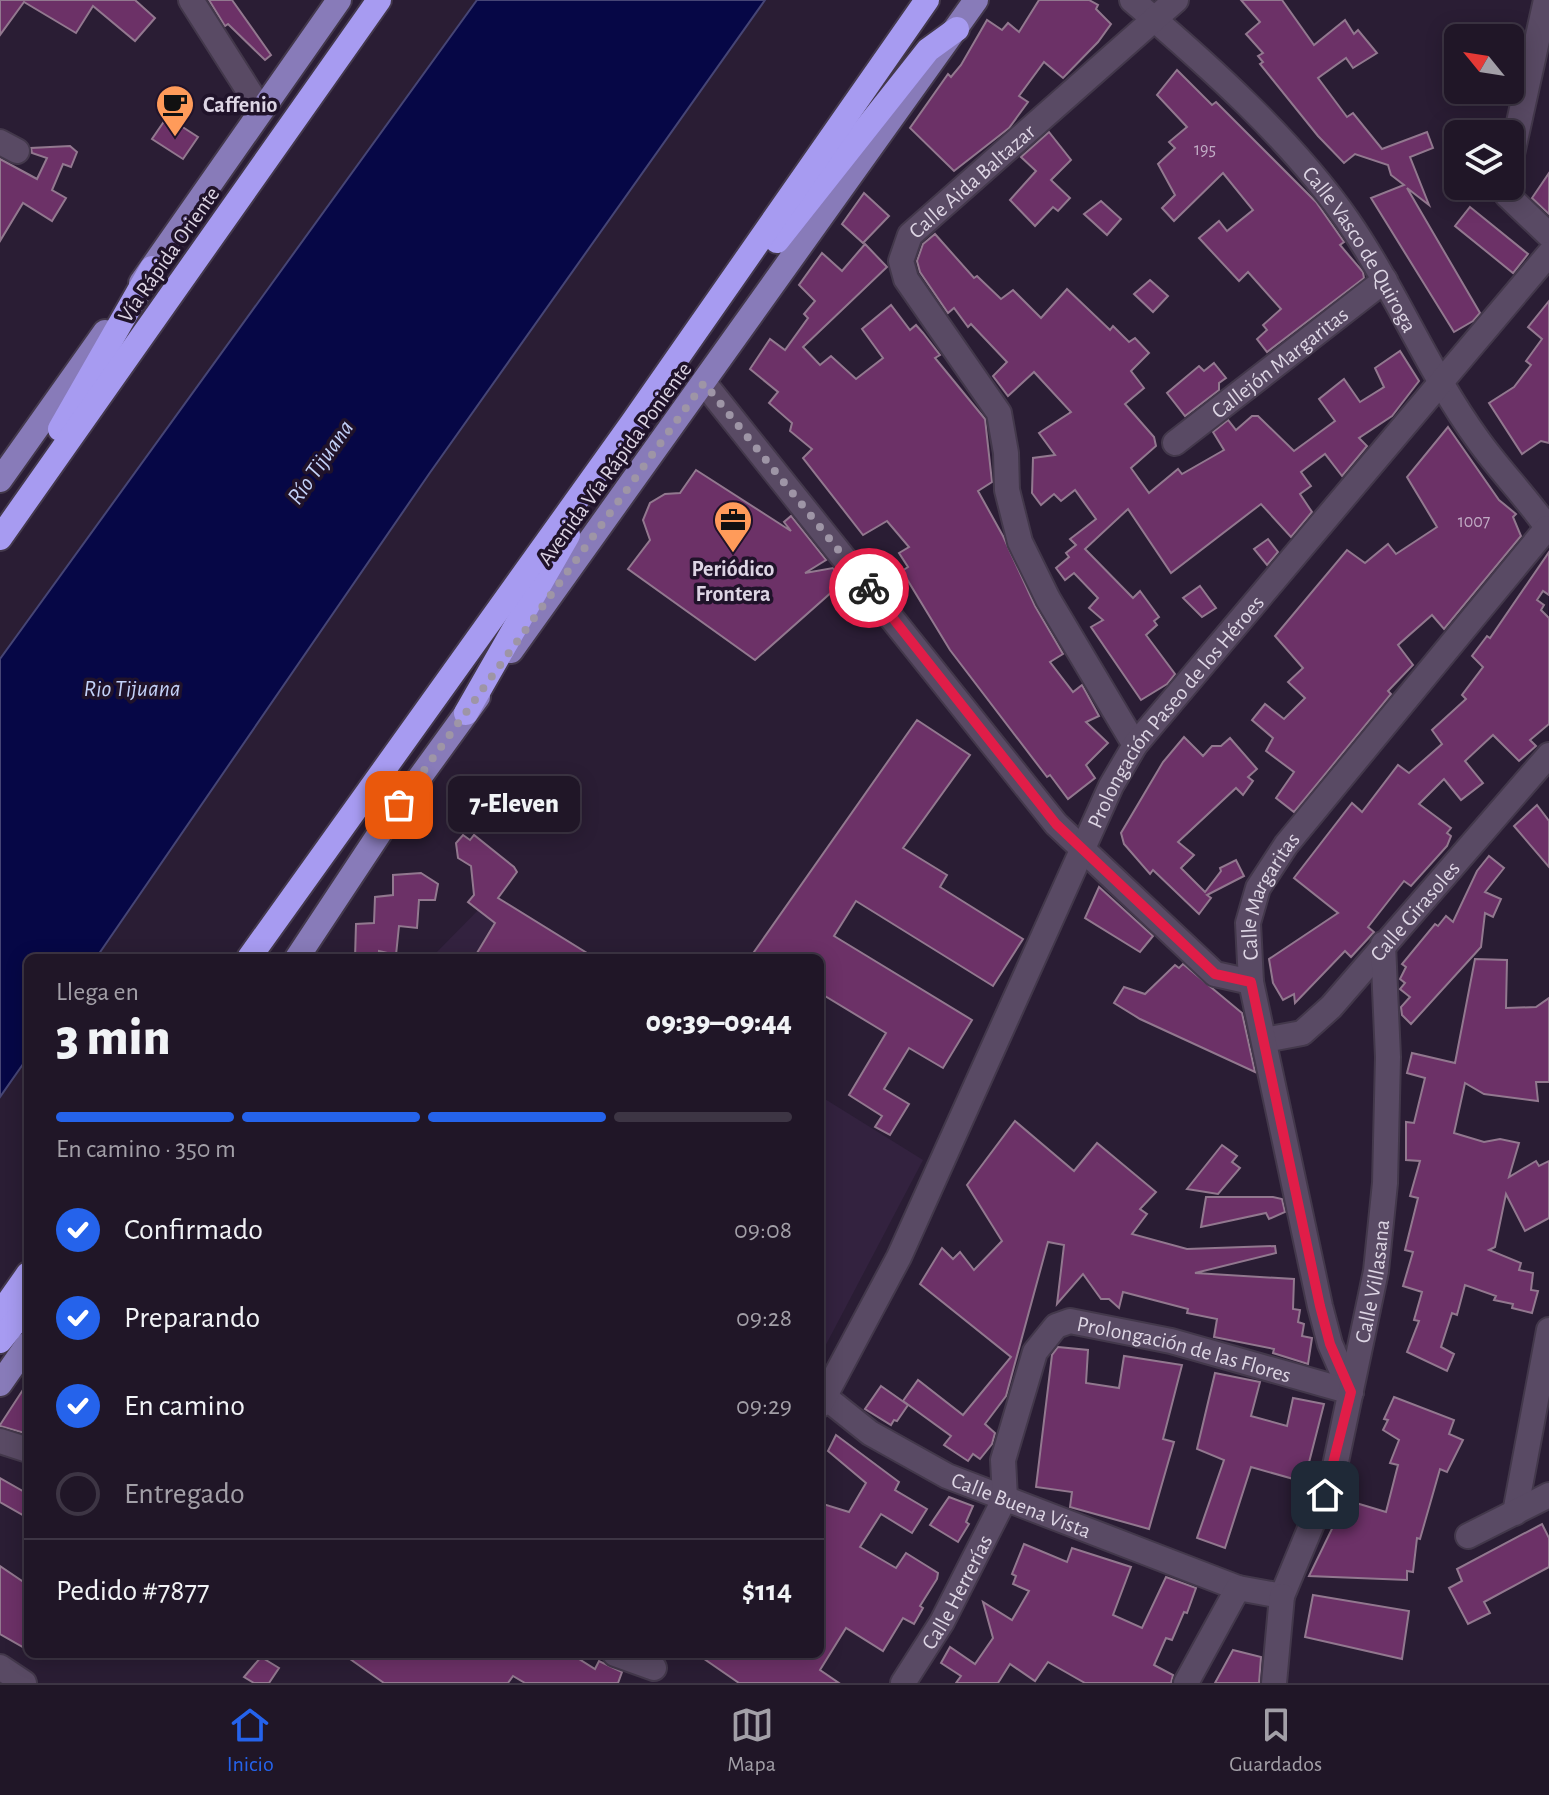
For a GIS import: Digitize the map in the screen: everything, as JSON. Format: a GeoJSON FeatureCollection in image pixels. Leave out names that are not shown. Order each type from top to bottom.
{"type":"FeatureCollection","features":[{"type":"Feature","properties":{"kind":"highway","name":"Vía Rápida Oriente"},"geometry":{"type":"LineString","coordinates":[[0,536],[379,0]]}},
{"type":"Feature","properties":{"kind":"highway","name":"Avenida Vía Rápida Poniente"},"geometry":{"type":"LineString","coordinates":[[252,954],[632,423],[927,0]]}},
{"type":"Feature","properties":{"kind":"highway"},"geometry":{"type":"LineString","coordinates":[[677,358],[702,335],[928,50],[957,29]]}},
{"type":"Feature","properties":{"kind":"highway"},"geometry":{"type":"LineString","coordinates":[[0,536],[152,268]]}},
{"type":"Feature","properties":{"kind":"highway"},"geometry":{"type":"LineString","coordinates":[[466,713],[632,423]]}},
{"type":"Feature","properties":{"kind":"highway"},"geometry":{"type":"LineString","coordinates":[[0,1314],[24,1280]]}},
{"type":"Feature","properties":{"kind":"highway"},"geometry":{"type":"LineString","coordinates":[[0,1341],[24,1311]]}},
{"type":"Feature","properties":{"kind":"main road"},"geometry":{"type":"LineString","coordinates":[[0,480],[339,0]]}},
{"type":"Feature","properties":{"kind":"main road","name":"Avenida Vía Rápida Poniente"},"geometry":{"type":"LineString","coordinates":[[300,954],[466,713],[976,0]]}},
{"type":"Feature","properties":{"kind":"main road"},"geometry":{"type":"LineString","coordinates":[[0,1384],[24,1350]]}},
{"type":"Feature","properties":{"kind":"street"},"geometry":{"type":"LineString","coordinates":[[191,0],[261,110]]}},
{"type":"Feature","properties":{"kind":"street","name":"Calle Vasco de Quiroga"},"geometry":{"type":"LineString","coordinates":[[1132,0],[1302,162],[1347,220],[1385,280],[1442,385],[1478,441],[1548,529]]}},
{"type":"Feature","properties":{"kind":"street","name":"Calle Aida Baltazar"},"geometry":{"type":"LineString","coordinates":[[1135,745],[1048,599],[1020,542],[1007,490],[1006,453],[999,413],[923,307],[906,279],[901,261],[910,235],[1176,0]]}},
{"type":"Feature","properties":{"kind":"street"},"geometry":{"type":"LineString","coordinates":[[1519,120],[1546,0]]}},
{"type":"Feature","properties":{"kind":"street"},"geometry":{"type":"LineString","coordinates":[[1512,200],[1549,235]]}},
{"type":"Feature","properties":{"kind":"street","name":"Prolongación Paseo de los Héroes"},"geometry":{"type":"LineString","coordinates":[[824,1394],[899,1257],[1111,786],[1135,745],[1442,385],[1549,254]]}},
{"type":"Feature","properties":{"kind":"street","name":"Callejón Margaritas"},"geometry":{"type":"LineString","coordinates":[[1175,443],[1385,280]]}},
{"type":"Feature","properties":{"kind":"street"},"geometry":{"type":"LineString","coordinates":[[704,383],[1056,824],[1215,974],[1251,982]]}},
{"type":"Feature","properties":{"kind":"street","name":"Calle Margaritas"},"geometry":{"type":"LineString","coordinates":[[1351,1392],[1330,1344],[1320,1306],[1251,982],[1248,923],[1258,888],[1286,845],[1548,529]]}},
{"type":"Feature","properties":{"kind":"street","name":"Calle Girasoles"},"geometry":{"type":"LineString","coordinates":[[1265,1040],[1302,1033],[1331,1007],[1549,755]]}},
{"type":"Feature","properties":{"kind":"street","name":"Calle Villasana"},"geometry":{"type":"LineString","coordinates":[[1274,1683],[1282,1596],[1334,1471],[1376,1271],[1385,1183],[1388,1057],[1383,944]]}},
{"type":"Feature","properties":{"kind":"street","name":"Prolongación de las Flores"},"geometry":{"type":"LineString","coordinates":[[1005,1498],[1003,1460],[1016,1404],[1035,1352],[1056,1326],[1070,1321],[1171,1341],[1351,1392]]}},
{"type":"Feature","properties":{"kind":"street"},"geometry":{"type":"LineString","coordinates":[[1515,1513],[1549,1330]]}},
{"type":"Feature","properties":{"kind":"street","name":"Calle Buena Vista"},"geometry":{"type":"LineString","coordinates":[[824,1399],[909,1458],[1238,1588]]}},
{"type":"Feature","properties":{"kind":"street"},"geometry":{"type":"LineString","coordinates":[[0,1441],[24,1449]]}},
{"type":"Feature","properties":{"kind":"street"},"geometry":{"type":"LineString","coordinates":[[1468,1536],[1549,1495]]}},
{"type":"Feature","properties":{"kind":"street","name":"Calle Herrerías"},"geometry":{"type":"LineString","coordinates":[[903,1683],[942,1622],[1005,1498]]}},
{"type":"Feature","properties":{"kind":"street"},"geometry":{"type":"LineString","coordinates":[[1186,1683],[1238,1588],[1282,1596]]}},
{"type":"Feature","properties":{"kind":"street"},"geometry":{"type":"LineString","coordinates":[[626,1658],[654,1668]]}},
{"type":"Feature","properties":{"kind":"street"},"geometry":{"type":"LineString","coordinates":[[0,1667],[24,1683]]}},
{"type":"Feature","properties":{"kind":"shaded area"},"geometry":{"type":"Polygon","coordinates":[[[494,894],[591,954],[435,954],[494,894]]]}},
{"type":"Feature","properties":{"kind":"shaded area"},"geometry":{"type":"Polygon","coordinates":[[[824,1098],[923,1160],[824,1348],[824,1098]]]}},
{"type":"Feature","properties":{"kind":"water","name":"Rio Tijuana"},"geometry":{"type":"Polygon","coordinates":[[[477,0],[765,0],[429,474],[99,954],[24,954],[24,1063],[0,1097],[0,659],[477,0]]]}},
{"type":"Feature","properties":{"kind":"building"},"geometry":{"type":"Polygon","coordinates":[[[0,0],[135,0],[155,18],[135,41],[93,6],[76,33],[24,2],[0,35],[0,0]]]}},
{"type":"Feature","properties":{"kind":"building"},"geometry":{"type":"Polygon","coordinates":[[[209,0],[232,0],[271,55],[265,60],[228,24],[225,26],[209,0]]]}},
{"type":"Feature","properties":{"kind":"building"},"geometry":{"type":"Polygon","coordinates":[[[1039,0],[1089,0],[1098,5],[1096,9],[1111,24],[1063,78],[1044,62],[1019,96],[1028,102],[1009,128],[954,171],[910,128],[948,74],[951,77],[961,65],[987,20],[1002,30],[1008,23],[1019,32],[1039,0]]]}},
{"type":"Feature","properties":{"kind":"building"},"geometry":{"type":"Polygon","coordinates":[[[1241,0],[1282,0],[1314,45],[1345,20],[1354,34],[1358,30],[1377,53],[1353,68],[1346,58],[1318,78],[1347,117],[1353,113],[1382,149],[1427,132],[1433,148],[1410,157],[1429,205],[1407,188],[1480,313],[1473,321],[1454,332],[1371,198],[1404,185],[1391,175],[1388,165],[1355,154],[1344,163],[1318,136],[1260,64],[1263,62],[1258,56],[1263,53],[1246,34],[1260,22],[1241,0]]]}},
{"type":"Feature","properties":{"kind":"building"},"geometry":{"type":"Polygon","coordinates":[[[1177,70],[1212,105],[1216,102],[1316,202],[1344,242],[1340,245],[1363,272],[1364,278],[1267,352],[1257,339],[1267,330],[1263,325],[1281,309],[1248,272],[1239,281],[1199,238],[1219,221],[1227,231],[1253,210],[1223,173],[1174,221],[1162,208],[1175,195],[1158,164],[1175,148],[1169,142],[1187,127],[1157,95],[1177,70]]]}},
{"type":"Feature","properties":{"kind":"building","name":"Caffenio"},"geometry":{"type":"Polygon","coordinates":[[[167,117],[198,137],[183,159],[152,139],[167,117]]]}},
{"type":"Feature","properties":{"kind":"building"},"geometry":{"type":"Polygon","coordinates":[[[1049,132],[1071,160],[1051,180],[1070,198],[1058,211],[1053,207],[1035,226],[1010,200],[1036,171],[1021,157],[1049,132]]]}},
{"type":"Feature","properties":{"kind":"building"},"geometry":{"type":"Polygon","coordinates":[[[70,146],[77,152],[71,167],[63,164],[52,190],[66,198],[52,221],[23,203],[0,241],[0,159],[37,179],[47,158],[32,153],[31,148],[70,146]]]}},
{"type":"Feature","properties":{"kind":"building"},"geometry":{"type":"Polygon","coordinates":[[[1549,173],[1549,214],[1532,198],[1549,173]]]}},
{"type":"Feature","properties":{"kind":"building"},"geometry":{"type":"Polygon","coordinates":[[[864,193],[889,216],[863,243],[842,224],[864,193]]]}},
{"type":"Feature","properties":{"kind":"building"},"geometry":{"type":"Polygon","coordinates":[[[1101,201],[1121,219],[1107,235],[1084,214],[1101,201]]]}},
{"type":"Feature","properties":{"kind":"building"},"geometry":{"type":"Polygon","coordinates":[[[1470,207],[1528,254],[1513,273],[1455,226],[1470,207]]]}},
{"type":"Feature","properties":{"kind":"building"},"geometry":{"type":"Polygon","coordinates":[[[935,234],[974,278],[977,276],[1001,299],[1013,290],[1041,318],[1067,289],[1110,330],[1113,326],[1129,342],[1135,338],[1149,353],[1131,371],[1144,388],[1125,404],[1154,437],[1156,446],[1131,468],[1149,493],[1178,469],[1182,474],[1224,450],[1213,432],[1228,420],[1236,430],[1252,416],[1258,416],[1294,451],[1335,421],[1319,399],[1344,379],[1360,402],[1384,387],[1375,368],[1400,351],[1419,381],[1392,416],[1359,438],[1367,446],[1342,476],[1325,454],[1301,472],[1311,486],[1300,494],[1312,512],[1291,537],[1261,504],[1171,573],[1128,509],[1085,549],[1133,598],[1140,591],[1159,617],[1154,621],[1157,625],[1146,635],[1175,674],[1167,684],[1141,700],[1091,627],[1103,620],[1089,608],[1098,598],[1074,573],[1065,580],[1056,568],[1069,557],[1066,553],[1076,545],[1070,539],[1096,519],[1075,490],[1061,501],[1054,494],[1041,505],[1032,493],[1033,458],[1055,455],[1039,433],[1071,412],[1034,372],[1008,396],[993,376],[1007,362],[971,324],[968,327],[954,308],[948,313],[920,272],[917,261],[923,244],[935,234]]]}},
{"type":"Feature","properties":{"kind":"building"},"geometry":{"type":"Polygon","coordinates":[[[865,244],[887,267],[803,347],[820,365],[831,356],[856,379],[883,358],[862,329],[891,305],[910,330],[916,325],[923,333],[940,355],[935,358],[985,419],[992,482],[978,491],[1003,536],[1035,606],[1063,654],[1050,662],[1073,692],[1082,685],[1099,716],[1086,722],[1108,743],[1086,765],[1095,778],[1068,799],[1050,775],[1047,777],[950,650],[902,571],[908,567],[899,553],[909,547],[887,521],[863,535],[803,458],[812,449],[790,431],[792,423],[769,403],[778,392],[750,369],[770,339],[785,350],[808,318],[804,314],[815,301],[799,285],[822,253],[842,271],[865,244]]]}},
{"type":"Feature","properties":{"kind":"building"},"geometry":{"type":"Polygon","coordinates":[[[1150,280],[1168,296],[1153,312],[1134,294],[1150,280]]]}},
{"type":"Feature","properties":{"kind":"building"},"geometry":{"type":"Polygon","coordinates":[[[1549,301],[1549,443],[1541,441],[1522,454],[1489,403],[1514,387],[1531,365],[1526,361],[1542,339],[1528,327],[1549,301]]]}},
{"type":"Feature","properties":{"kind":"building"},"geometry":{"type":"Polygon","coordinates":[[[1214,363],[1226,378],[1219,383],[1219,390],[1185,416],[1167,393],[1199,366],[1204,371],[1214,363]]]}},
{"type":"Feature","properties":{"kind":"building"},"geometry":{"type":"Polygon","coordinates":[[[1448,427],[1499,500],[1516,514],[1513,517],[1521,536],[1444,629],[1432,615],[1398,645],[1413,665],[1388,691],[1391,694],[1294,812],[1276,798],[1294,772],[1266,751],[1273,738],[1252,720],[1265,704],[1284,719],[1305,698],[1288,682],[1303,668],[1275,636],[1347,550],[1365,563],[1388,544],[1396,554],[1437,527],[1407,477],[1448,427]]]}},
{"type":"Feature","properties":{"kind":"building","name":"Periódico Frontera"},"geometry":{"type":"Polygon","coordinates":[[[696,470],[791,531],[784,522],[791,516],[826,560],[805,573],[833,568],[843,582],[755,660],[628,569],[650,540],[643,520],[650,503],[665,494],[680,493],[696,470]]]}},
{"type":"Feature","properties":{"kind":"building"},"geometry":{"type":"Polygon","coordinates":[[[1268,539],[1278,552],[1267,565],[1254,549],[1268,539]]]}},
{"type":"Feature","properties":{"kind":"building"},"geometry":{"type":"Polygon","coordinates":[[[1549,552],[1549,595],[1543,591],[1537,600],[1544,605],[1541,610],[1549,618],[1549,724],[1530,740],[1536,746],[1519,761],[1493,735],[1465,761],[1483,783],[1461,800],[1444,779],[1419,804],[1451,828],[1447,833],[1451,836],[1447,846],[1411,886],[1404,881],[1368,927],[1374,932],[1351,957],[1345,951],[1295,1003],[1294,994],[1283,1000],[1273,983],[1269,959],[1338,913],[1294,878],[1352,803],[1362,812],[1398,765],[1409,773],[1442,744],[1432,730],[1466,699],[1462,695],[1483,667],[1472,656],[1487,636],[1490,638],[1549,552]]]}},
{"type":"Feature","properties":{"kind":"building"},"geometry":{"type":"Polygon","coordinates":[[[1200,586],[1216,608],[1202,617],[1183,598],[1200,586]]]}},
{"type":"Feature","properties":{"kind":"building"},"geometry":{"type":"Polygon","coordinates":[[[917,720],[970,755],[903,848],[947,875],[940,887],[1023,939],[993,986],[856,901],[834,936],[972,1020],[943,1068],[909,1048],[884,1089],[909,1104],[890,1135],[875,1127],[882,1116],[849,1095],[886,1033],[824,995],[824,954],[754,952],[917,720]]]}},
{"type":"Feature","properties":{"kind":"building"},"geometry":{"type":"Polygon","coordinates":[[[1184,737],[1203,756],[1212,746],[1221,746],[1230,738],[1257,769],[1248,777],[1253,781],[1243,795],[1236,788],[1178,842],[1194,855],[1181,868],[1205,892],[1221,871],[1220,868],[1236,860],[1244,876],[1207,895],[1211,898],[1199,914],[1153,870],[1150,874],[1124,844],[1121,833],[1163,762],[1184,737]]]}},
{"type":"Feature","properties":{"kind":"building"},"geometry":{"type":"Polygon","coordinates":[[[1537,805],[1549,821],[1549,867],[1514,826],[1537,805]]]}},
{"type":"Feature","properties":{"kind":"building"},"geometry":{"type":"Polygon","coordinates":[[[463,835],[470,840],[474,835],[514,867],[517,872],[498,898],[589,954],[476,954],[495,923],[468,902],[474,895],[471,866],[458,858],[456,843],[463,835]]]}},
{"type":"Feature","properties":{"kind":"building"},"geometry":{"type":"Polygon","coordinates":[[[1489,856],[1504,868],[1485,892],[1501,899],[1493,917],[1485,913],[1481,947],[1411,1024],[1402,1015],[1401,1007],[1410,997],[1400,989],[1405,983],[1400,979],[1406,967],[1402,964],[1435,924],[1438,926],[1446,916],[1453,922],[1477,871],[1489,856]]]}},
{"type":"Feature","properties":{"kind":"building"},"geometry":{"type":"Polygon","coordinates":[[[421,873],[438,884],[435,900],[419,900],[417,928],[399,926],[396,954],[379,951],[379,954],[355,954],[356,924],[374,923],[375,897],[393,895],[393,875],[421,873]]]}},
{"type":"Feature","properties":{"kind":"building"},"geometry":{"type":"Polygon","coordinates":[[[1099,887],[1153,936],[1140,952],[1085,918],[1099,887]]]}},
{"type":"Feature","properties":{"kind":"building"},"geometry":{"type":"Polygon","coordinates":[[[1475,959],[1507,960],[1506,1008],[1536,1007],[1549,998],[1549,1082],[1536,1082],[1538,1101],[1484,1094],[1465,1083],[1454,1133],[1484,1142],[1500,1139],[1519,1143],[1509,1177],[1536,1161],[1539,1166],[1549,1161],[1549,1218],[1525,1231],[1506,1194],[1495,1247],[1489,1250],[1521,1263],[1519,1270],[1533,1273],[1531,1290],[1538,1291],[1532,1313],[1512,1308],[1513,1304],[1494,1300],[1496,1296],[1465,1285],[1457,1315],[1452,1313],[1441,1347],[1454,1354],[1447,1371],[1407,1352],[1419,1321],[1414,1320],[1422,1292],[1403,1286],[1413,1252],[1405,1250],[1418,1198],[1410,1196],[1420,1161],[1406,1160],[1406,1122],[1414,1123],[1425,1078],[1407,1073],[1412,1053],[1455,1063],[1475,959]]]}},
{"type":"Feature","properties":{"kind":"building"},"geometry":{"type":"Polygon","coordinates":[[[1183,964],[1242,1013],[1255,1072],[1140,1019],[1114,1003],[1124,987],[1145,994],[1175,965],[1179,968],[1183,964]]]}},
{"type":"Feature","properties":{"kind":"building"},"geometry":{"type":"Polygon","coordinates":[[[1015,1121],[1074,1171],[1097,1143],[1156,1192],[1140,1209],[1147,1214],[1132,1234],[1187,1249],[1275,1246],[1276,1253],[1195,1273],[1294,1279],[1293,1309],[1300,1310],[1298,1322],[1304,1324],[1302,1336],[1312,1338],[1308,1364],[1273,1353],[1274,1349],[1214,1337],[1217,1319],[1187,1313],[1188,1309],[1123,1292],[1119,1308],[1109,1299],[1101,1299],[1083,1274],[1057,1304],[1064,1245],[1048,1242],[1006,1396],[985,1424],[995,1433],[992,1444],[980,1459],[973,1454],[968,1461],[944,1445],[951,1436],[903,1401],[918,1380],[963,1415],[1011,1357],[920,1284],[942,1248],[953,1259],[960,1252],[974,1270],[1002,1241],[967,1185],[1015,1121]]]}},
{"type":"Feature","properties":{"kind":"building"},"geometry":{"type":"Polygon","coordinates":[[[1222,1145],[1237,1156],[1232,1162],[1240,1168],[1218,1194],[1187,1189],[1222,1145]]]}},
{"type":"Feature","properties":{"kind":"building"},"geometry":{"type":"Polygon","coordinates":[[[1206,1197],[1273,1197],[1282,1199],[1285,1212],[1269,1219],[1266,1213],[1201,1227],[1206,1197]]]}},
{"type":"Feature","properties":{"kind":"building"},"geometry":{"type":"Polygon","coordinates":[[[1058,1347],[1088,1350],[1086,1383],[1119,1388],[1124,1356],[1182,1365],[1163,1439],[1174,1442],[1149,1529],[1070,1507],[1072,1492],[1036,1487],[1052,1355],[1058,1347]]]}},
{"type":"Feature","properties":{"kind":"building"},"geometry":{"type":"Polygon","coordinates":[[[1215,1373],[1260,1382],[1251,1416],[1287,1426],[1293,1398],[1324,1404],[1304,1482],[1251,1467],[1225,1548],[1197,1538],[1224,1460],[1197,1449],[1215,1373]]]}},
{"type":"Feature","properties":{"kind":"building"},"geometry":{"type":"Polygon","coordinates":[[[881,1386],[908,1405],[891,1425],[865,1409],[881,1386]]]}},
{"type":"Feature","properties":{"kind":"building"},"geometry":{"type":"Polygon","coordinates":[[[24,1388],[24,1433],[0,1425],[24,1388]]]}},
{"type":"Feature","properties":{"kind":"building"},"geometry":{"type":"Polygon","coordinates":[[[1394,1397],[1454,1420],[1449,1434],[1463,1440],[1447,1472],[1440,1469],[1420,1539],[1417,1538],[1413,1572],[1407,1571],[1407,1580],[1309,1576],[1346,1500],[1386,1512],[1398,1465],[1390,1463],[1399,1440],[1383,1430],[1388,1420],[1384,1419],[1394,1397]]]}},
{"type":"Feature","properties":{"kind":"building"},"geometry":{"type":"Polygon","coordinates":[[[836,1435],[899,1482],[895,1490],[927,1509],[912,1533],[881,1514],[860,1547],[896,1568],[906,1553],[938,1573],[937,1579],[920,1606],[923,1608],[914,1624],[903,1618],[883,1651],[846,1628],[820,1670],[839,1683],[739,1683],[703,1658],[824,1658],[824,1504],[849,1512],[866,1483],[828,1451],[836,1435]]]}},
{"type":"Feature","properties":{"kind":"building"},"geometry":{"type":"Polygon","coordinates":[[[0,1478],[24,1492],[24,1516],[0,1502],[0,1478]]]}},
{"type":"Feature","properties":{"kind":"building"},"geometry":{"type":"Polygon","coordinates":[[[949,1497],[973,1506],[966,1522],[969,1524],[958,1542],[930,1525],[949,1497]]]}},
{"type":"Feature","properties":{"kind":"building"},"geometry":{"type":"Polygon","coordinates":[[[1542,1524],[1549,1538],[1549,1567],[1484,1602],[1490,1613],[1468,1624],[1449,1588],[1462,1581],[1457,1569],[1542,1524]]]}},
{"type":"Feature","properties":{"kind":"building"},"geometry":{"type":"Polygon","coordinates":[[[1024,1544],[1067,1562],[1072,1548],[1131,1567],[1113,1615],[1142,1628],[1166,1577],[1196,1588],[1187,1613],[1184,1612],[1172,1640],[1166,1638],[1154,1665],[1173,1675],[1171,1683],[1085,1683],[1048,1662],[1035,1681],[1010,1664],[998,1683],[956,1683],[961,1676],[941,1663],[950,1647],[975,1664],[993,1638],[983,1602],[1012,1620],[1029,1591],[1013,1584],[1016,1576],[1012,1574],[1024,1544]]]}},
{"type":"Feature","properties":{"kind":"building"},"geometry":{"type":"Polygon","coordinates":[[[0,1566],[24,1582],[24,1648],[0,1634],[0,1566]]]}},
{"type":"Feature","properties":{"kind":"building"},"geometry":{"type":"Polygon","coordinates":[[[1313,1595],[1409,1611],[1402,1659],[1305,1637],[1313,1595]]]}},
{"type":"Feature","properties":{"kind":"building"},"geometry":{"type":"Polygon","coordinates":[[[1233,1650],[1261,1657],[1259,1683],[1215,1683],[1233,1650]]]}},
{"type":"Feature","properties":{"kind":"building"},"geometry":{"type":"Polygon","coordinates":[[[260,1658],[279,1668],[269,1683],[254,1683],[244,1677],[260,1658]]]}},
{"type":"Feature","properties":{"kind":"building"},"geometry":{"type":"Polygon","coordinates":[[[349,1658],[577,1658],[595,1669],[599,1661],[622,1672],[618,1683],[525,1683],[513,1676],[508,1683],[384,1683],[349,1658]]]}},
{"type":"Feature","properties":{"kind":"way so far"},"geometry":{"type":"LineString","coordinates":[[399,805],[704,383],[869,588]]}},
{"type":"Feature","properties":{"kind":"place","name":"Caffenio"},"geometry":{"type":"Point","coordinates":[175,138]}},
{"type":"Feature","properties":{"kind":"place","name":"Periódico Frontera"},"geometry":{"type":"Point","coordinates":[733,554]}},
{"type":"Feature","properties":{"kind":"place","name":"7-Eleven"},"geometry":{"type":"Point","coordinates":[399,805]}},
{"type":"Feature","properties":{"kind":"route"},"geometry":{"type":"LineString","coordinates":[[869,588],[1056,824],[1215,974],[1251,982],[1320,1306],[1330,1344],[1351,1392],[1334,1471],[1325,1495]]}},
{"type":"Feature","properties":{"kind":"water label","name":"Río Tijuana"},"geometry":{"type":"Point","coordinates":[320,462]}}]}
